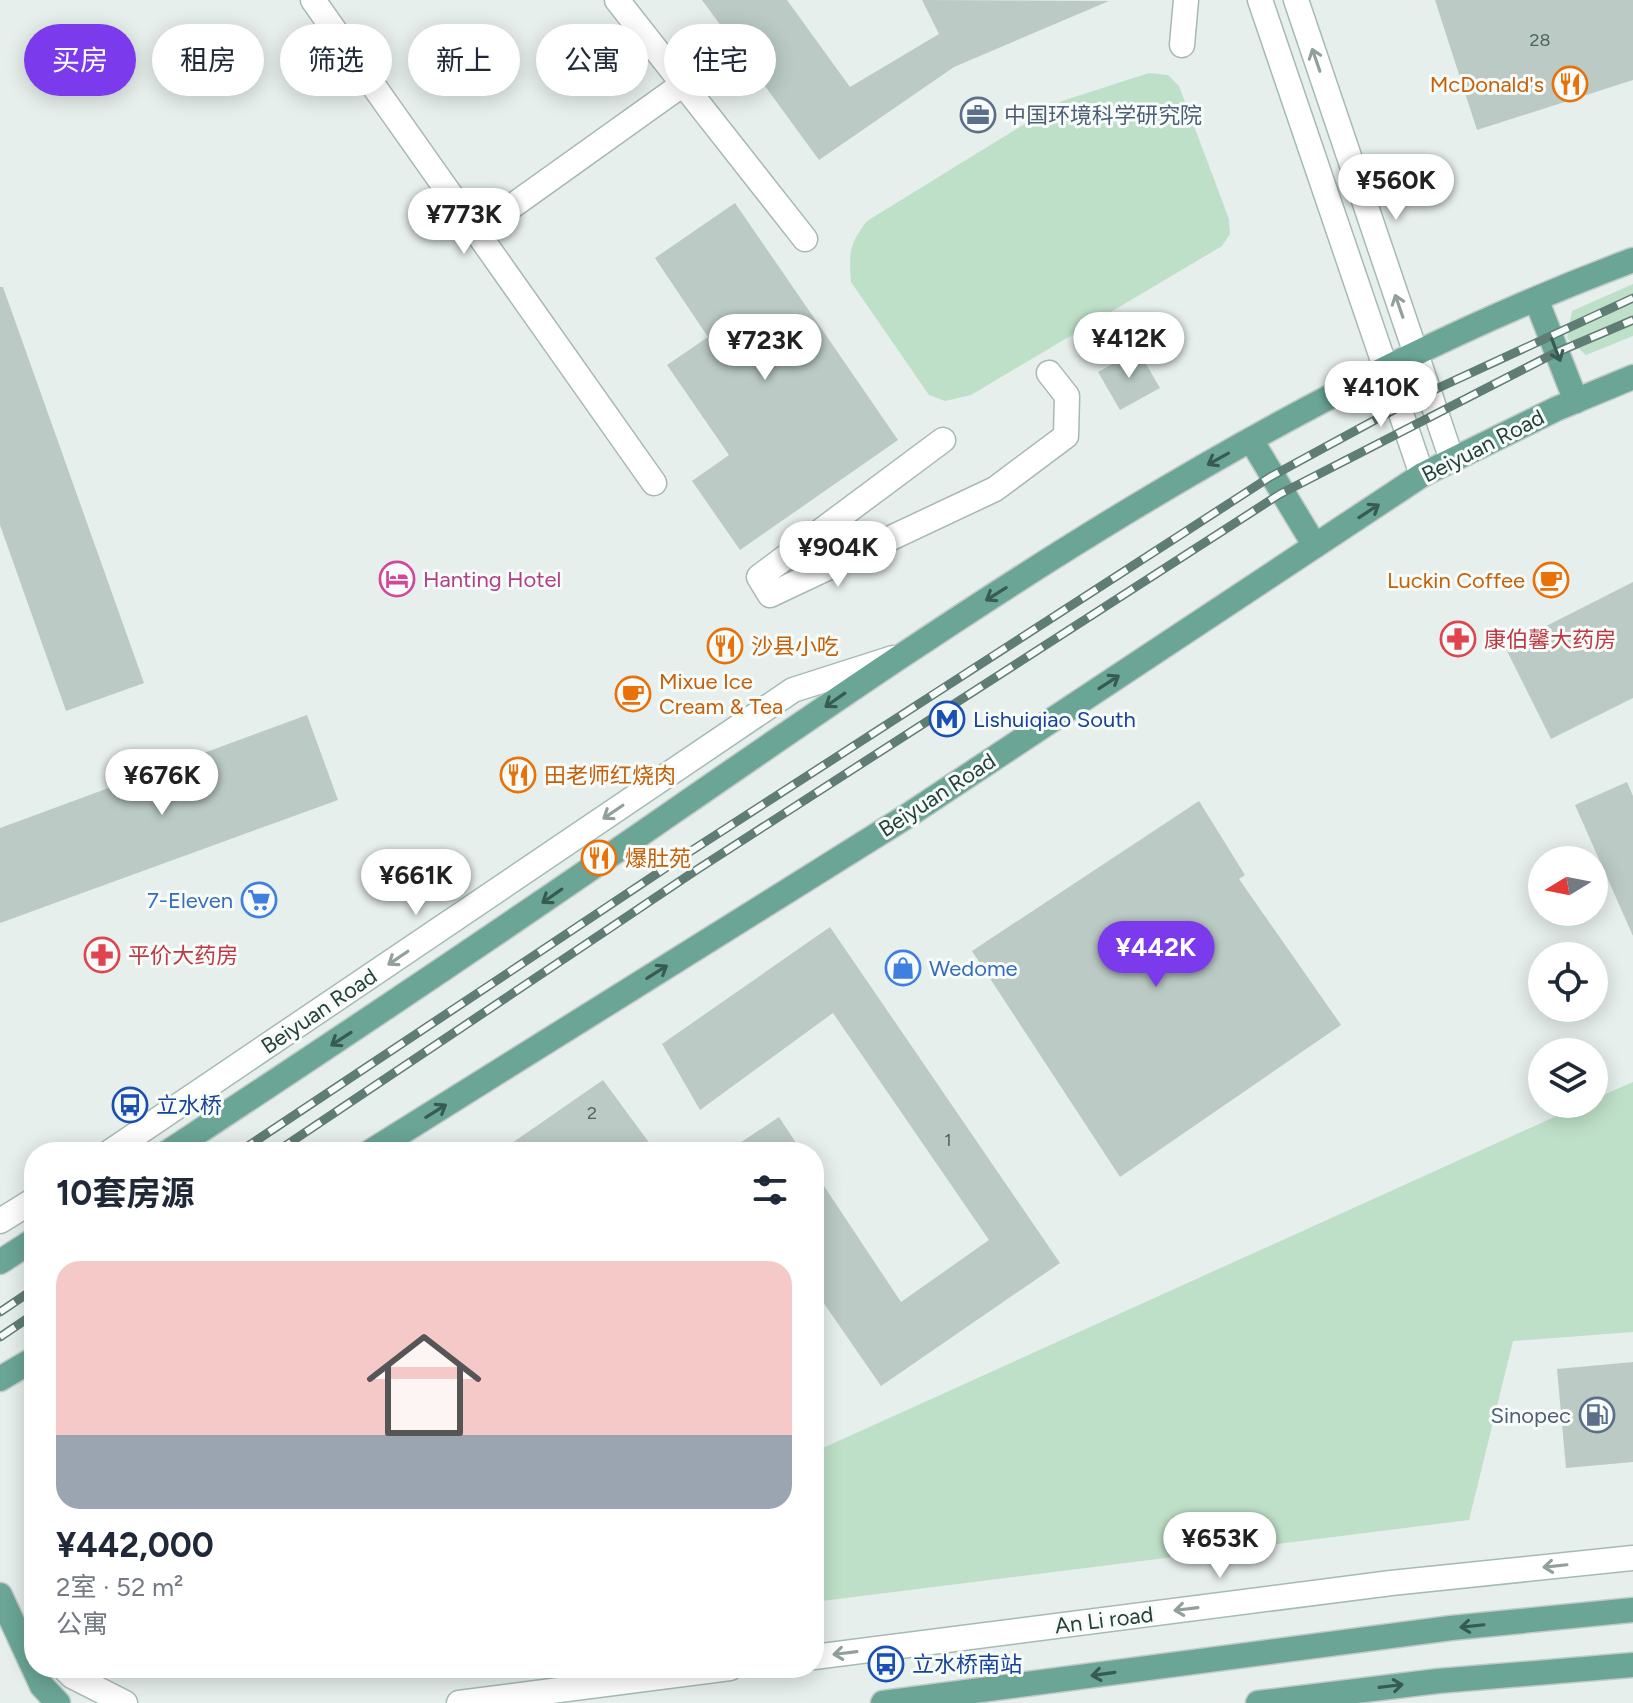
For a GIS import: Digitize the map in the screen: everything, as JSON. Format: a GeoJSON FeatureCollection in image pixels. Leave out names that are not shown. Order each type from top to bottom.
{"type":"FeatureCollection","features":[{"type":"Feature","properties":{"kind":"main road","name":"Beiyuan Road"},"geometry":{"type":"LineString","coordinates":[[183,1142],[429,981],[899,656],[1153,495],[1384,367],[1536,299],[1633,260]]}},
{"type":"Feature","properties":{"kind":"main road"},"geometry":{"type":"LineString","coordinates":[[1536,299],[1576,401]]}},
{"type":"Feature","properties":{"kind":"main road","name":"Beiyuan Road"},"geometry":{"type":"LineString","coordinates":[[386,1142],[904,818],[1422,475],[1633,377]]}},
{"type":"Feature","properties":{"kind":"main road"},"geometry":{"type":"LineString","coordinates":[[1251,440],[1315,546]]}},
{"type":"Feature","properties":{"kind":"main road"},"geometry":{"type":"LineString","coordinates":[[0,1262],[24,1246]]}},
{"type":"Feature","properties":{"kind":"main road"},"geometry":{"type":"LineString","coordinates":[[0,1379],[24,1365]]}},
{"type":"Feature","properties":{"kind":"main road"},"geometry":{"type":"LineString","coordinates":[[4,1603],[24,1647]]}},
{"type":"Feature","properties":{"kind":"main road"},"geometry":{"type":"LineString","coordinates":[[883,1703],[1451,1628],[1633,1610]]}},
{"type":"Feature","properties":{"kind":"main road"},"geometry":{"type":"LineString","coordinates":[[1258,1703],[1438,1681],[1633,1665]]}},
{"type":"Feature","properties":{"kind":"main road"},"geometry":{"type":"LineString","coordinates":[[38,1678],[58,1703]]}},
{"type":"Feature","properties":{"kind":"street"},"geometry":{"type":"LineString","coordinates":[[313,0],[654,483]]}},
{"type":"Feature","properties":{"kind":"street"},"geometry":{"type":"LineString","coordinates":[[617,0],[664,60]]}},
{"type":"Feature","properties":{"kind":"street"},"geometry":{"type":"LineString","coordinates":[[1182,45],[1186,0]]}},
{"type":"Feature","properties":{"kind":"street"},"geometry":{"type":"LineString","coordinates":[[1260,0],[1422,475]]}},
{"type":"Feature","properties":{"kind":"street"},"geometry":{"type":"LineString","coordinates":[[1296,0],[1452,460]]}},
{"type":"Feature","properties":{"kind":"street"},"geometry":{"type":"LineString","coordinates":[[476,232],[666,96]]}},
{"type":"Feature","properties":{"kind":"street"},"geometry":{"type":"LineString","coordinates":[[692,96],[805,239]]}},
{"type":"Feature","properties":{"kind":"street"},"geometry":{"type":"LineString","coordinates":[[943,440],[759,577],[770,595],[995,489],[1066,436],[1067,396],[1049,373]]}},
{"type":"Feature","properties":{"kind":"street","name":"Beiyuan Road"},"geometry":{"type":"LineString","coordinates":[[125,1142],[793,690],[899,656]]}},
{"type":"Feature","properties":{"kind":"street"},"geometry":{"type":"LineString","coordinates":[[0,1221],[24,1206]]}},
{"type":"Feature","properties":{"kind":"street","name":"An Li road"},"geometry":{"type":"LineString","coordinates":[[824,1656],[1391,1583],[1633,1558]]}},
{"type":"Feature","properties":{"kind":"street"},"geometry":{"type":"LineString","coordinates":[[4,1603],[24,1626]]}},
{"type":"Feature","properties":{"kind":"street"},"geometry":{"type":"LineString","coordinates":[[76,1678],[125,1703]]}},
{"type":"Feature","properties":{"kind":"street"},"geometry":{"type":"LineString","coordinates":[[459,1703],[653,1678]]}},
{"type":"Feature","properties":{"kind":"green space"},"geometry":{"type":"Polygon","coordinates":[[[1149,73],[1168,75],[1179,86],[1229,219],[1230,234],[1222,246],[971,395],[945,401],[929,395],[851,282],[852,249],[861,229],[867,221],[1062,101],[1149,73]]]}},
{"type":"Feature","properties":{"kind":"green space"},"geometry":{"type":"Polygon","coordinates":[[[1633,284],[1633,336],[1586,355],[1567,338],[1572,311],[1633,284]]]}},
{"type":"Feature","properties":{"kind":"green space"},"geometry":{"type":"Polygon","coordinates":[[[1633,1082],[1633,1332],[1513,1341],[1469,1520],[824,1601],[824,1447],[1552,1118],[1608,1118],[1608,1093],[1633,1082]]]}},
{"type":"Feature","properties":{"kind":"building"},"geometry":{"type":"Polygon","coordinates":[[[702,0],[787,0],[850,87],[939,34],[922,0],[1109,1],[954,67],[819,160],[772,96],[776,96],[776,24],[720,24],[702,0]]]}},
{"type":"Feature","properties":{"kind":"building"},"geometry":{"type":"Polygon","coordinates":[[[1435,0],[1633,0],[1633,80],[1477,130],[1435,0]]]}},
{"type":"Feature","properties":{"kind":"building"},"geometry":{"type":"Polygon","coordinates":[[[735,203],[898,440],[740,550],[692,481],[729,455],[667,365],[708,337],[655,258],[735,203]]]}},
{"type":"Feature","properties":{"kind":"building"},"geometry":{"type":"Polygon","coordinates":[[[0,287],[3,287],[144,683],[66,711],[0,525],[0,287]]]}},
{"type":"Feature","properties":{"kind":"building"},"geometry":{"type":"Polygon","coordinates":[[[1138,350],[1160,388],[1120,410],[1098,372],[1138,350]]]}},
{"type":"Feature","properties":{"kind":"building"},"geometry":{"type":"Polygon","coordinates":[[[1633,582],[1633,698],[1551,739],[1505,647],[1633,582]]]}},
{"type":"Feature","properties":{"kind":"building"},"geometry":{"type":"Polygon","coordinates":[[[307,715],[338,800],[0,923],[0,828],[307,715]]]}},
{"type":"Feature","properties":{"kind":"building"},"geometry":{"type":"Polygon","coordinates":[[[1627,782],[1633,796],[1633,936],[1608,880],[1608,846],[1593,846],[1575,805],[1627,782]]]}},
{"type":"Feature","properties":{"kind":"building"},"geometry":{"type":"Polygon","coordinates":[[[1199,801],[1245,875],[1239,879],[1341,1025],[1120,1177],[972,951],[1199,801]]]}},
{"type":"Feature","properties":{"kind":"building"},"geometry":{"type":"Polygon","coordinates":[[[830,927],[1060,1263],[881,1386],[824,1303],[824,1186],[901,1302],[989,1240],[833,1013],[700,1110],[662,1044],[830,927]]]}},
{"type":"Feature","properties":{"kind":"building"},"geometry":{"type":"Polygon","coordinates":[[[603,1080],[649,1142],[513,1142],[603,1080]]]}},
{"type":"Feature","properties":{"kind":"building"},"geometry":{"type":"Polygon","coordinates":[[[779,1117],[795,1142],[741,1142],[779,1117]]]}},
{"type":"Feature","properties":{"kind":"building","name":"Sinopec"},"geometry":{"type":"Polygon","coordinates":[[[1633,1362],[1633,1462],[1566,1468],[1557,1369],[1633,1362]]]}},
{"type":"Feature","properties":{"kind":"railway"},"geometry":{"type":"LineString","coordinates":[[254,1142],[691,851],[1270,477],[1410,401],[1633,298]]}},
{"type":"Feature","properties":{"kind":"railway"},"geometry":{"type":"LineString","coordinates":[[291,1142],[698,869],[1280,494],[1553,354],[1633,320]]}},
{"type":"Feature","properties":{"kind":"railway"},"geometry":{"type":"LineString","coordinates":[[0,1312],[24,1296]]}},
{"type":"Feature","properties":{"kind":"railway"},"geometry":{"type":"LineString","coordinates":[[0,1337],[24,1321]]}},
{"type":"Feature","properties":{"kind":"place","name":"McDonald's"},"geometry":{"type":"Point","coordinates":[1570,84]}},
{"type":"Feature","properties":{"kind":"place","name":"中国环境科学研究院"},"geometry":{"type":"Point","coordinates":[978,115]}},
{"type":"Feature","properties":{"kind":"place","name":"Hanting Hotel"},"geometry":{"type":"Point","coordinates":[397,579]}},
{"type":"Feature","properties":{"kind":"place","name":"Luckin Coffee"},"geometry":{"type":"Point","coordinates":[1551,580]}},
{"type":"Feature","properties":{"kind":"place","name":"康伯馨大药房"},"geometry":{"type":"Point","coordinates":[1458,639]}},
{"type":"Feature","properties":{"kind":"place","name":"沙县小吃"},"geometry":{"type":"Point","coordinates":[725,646]}},
{"type":"Feature","properties":{"kind":"place","name":"Mixue Ice Cream & Tea"},"geometry":{"type":"Point","coordinates":[633,694]}},
{"type":"Feature","properties":{"kind":"place","name":"Lishuiqiao South"},"geometry":{"type":"Point","coordinates":[947,719]}},
{"type":"Feature","properties":{"kind":"place","name":"田老师红烧肉"},"geometry":{"type":"Point","coordinates":[518,775]}},
{"type":"Feature","properties":{"kind":"place","name":"爆肚苑"},"geometry":{"type":"Point","coordinates":[599,858]}},
{"type":"Feature","properties":{"kind":"place","name":"7-Eleven"},"geometry":{"type":"Point","coordinates":[259,900]}},
{"type":"Feature","properties":{"kind":"place","name":"平价大药房"},"geometry":{"type":"Point","coordinates":[102,955]}},
{"type":"Feature","properties":{"kind":"place","name":"Wedome"},"geometry":{"type":"Point","coordinates":[903,968]}},
{"type":"Feature","properties":{"kind":"place","name":"立水桥"},"geometry":{"type":"Point","coordinates":[130,1105]}},
{"type":"Feature","properties":{"kind":"place","name":"Sinopec"},"geometry":{"type":"Point","coordinates":[1597,1415]}},
{"type":"Feature","properties":{"kind":"place","name":"立水桥南站"},"geometry":{"type":"Point","coordinates":[886,1664]}}]}
